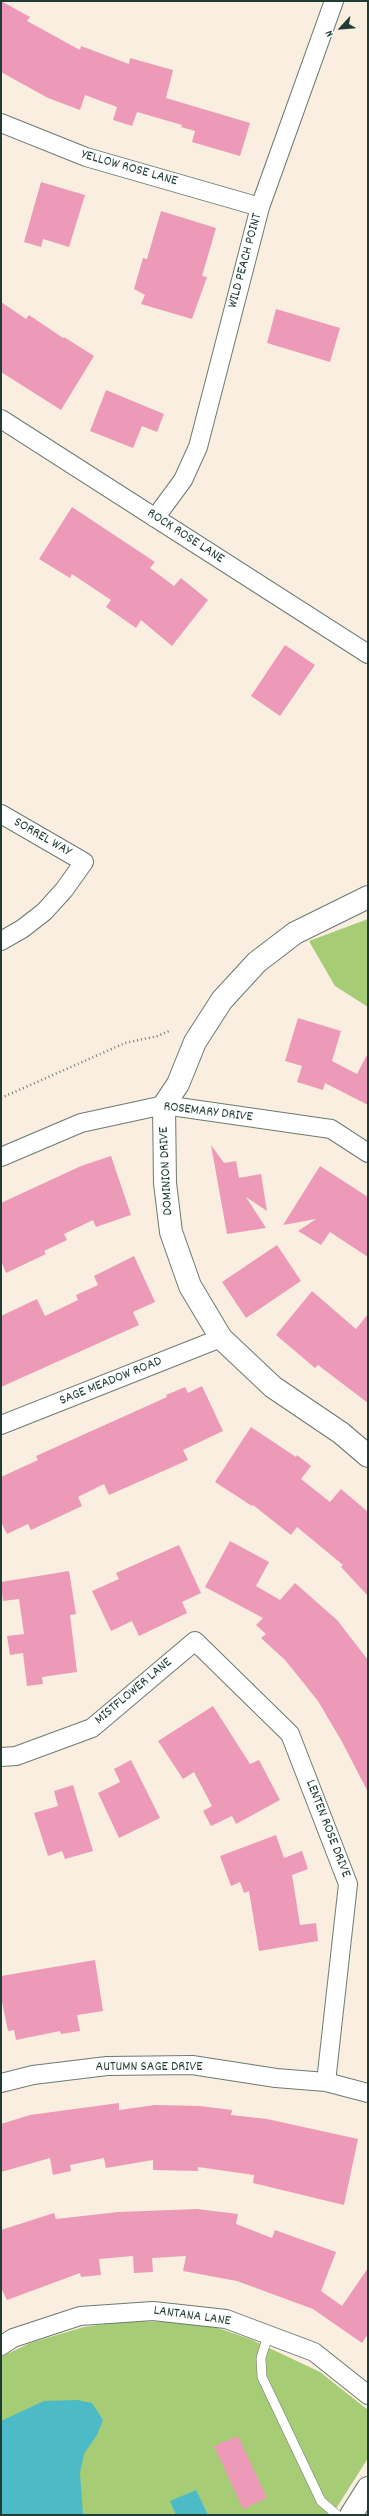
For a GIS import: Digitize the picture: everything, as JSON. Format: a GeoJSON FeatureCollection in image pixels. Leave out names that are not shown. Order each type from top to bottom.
{"type":"FeatureCollection","features":[{"type":"Feature","properties":{"kind":"street","name":"WILD PEACH POINT"},"geometry":{"type":"LineString","coordinates":[[155,518],[183,480],[198,447],[260,207],[334,1]]}},
{"type":"Feature","properties":{"kind":"street","name":"YELLOW ROSE LANE"},"geometry":{"type":"LineString","coordinates":[[1,123],[86,157],[260,207]]}},
{"type":"Feature","properties":{"kind":"street","name":"ROCK ROSE LANE"},"geometry":{"type":"LineString","coordinates":[[1,419],[155,518],[365,647]]}},
{"type":"Feature","properties":{"kind":"street","name":"SORREL WAY"},"geometry":{"type":"LineString","coordinates":[[1,814],[84,862],[64,890],[44,912],[22,929],[1,941]]}},
{"type":"Feature","properties":{"kind":"street"},"geometry":{"type":"LineString","coordinates":[[164,1105],[178,1084],[195,1042],[222,1000],[257,962],[295,933],[368,897]]}},
{"type":"Feature","properties":{"kind":"street","name":"ROSEMARY DRIVE"},"geometry":{"type":"LineString","coordinates":[[1,1157],[81,1123],[164,1105],[332,1129],[368,1153]]}},
{"type":"Feature","properties":{"kind":"street","name":"DOMINION DRIVE"},"geometry":{"type":"LineString","coordinates":[[164,1105],[165,1183],[171,1232],[190,1286],[221,1338],[273,1387],[340,1433],[368,1456]]}},
{"type":"Feature","properties":{"kind":"street","name":"SAGE MEADOW ROAD"},"geometry":{"type":"LineString","coordinates":[[1,1425],[221,1338]]}},
{"type":"Feature","properties":{"kind":"street","name":"MISTFLOWER LANE"},"geometry":{"type":"LineString","coordinates":[[1,1757],[16,1756],[92,1728],[195,1641]]}},
{"type":"Feature","properties":{"kind":"street","name":"LENTEN ROSE DRIVE"},"geometry":{"type":"LineString","coordinates":[[195,1641],[290,1734],[348,1884],[326,2082]]}},
{"type":"Feature","properties":{"kind":"street","name":"AUTUMN SAGE DRIVE"},"geometry":{"type":"LineString","coordinates":[[1,2083],[32,2075],[107,2066],[192,2065],[276,2078],[326,2082],[368,2093]]}},
{"type":"Feature","properties":{"kind":"street","name":"LANTANA LANE"},"geometry":{"type":"LineString","coordinates":[[1,2346],[14,2338],[80,2316],[153,2311],[226,2319],[314,2352],[368,2395]]}},
{"type":"Feature","properties":{"kind":"street"},"geometry":{"type":"LineString","coordinates":[[351,2515],[368,2488]]}},
{"type":"Feature","properties":{"kind":"lane"},"geometry":{"type":"LineString","coordinates":[[268,2335],[261,2358],[262,2377],[320,2501],[337,2515]]}},
{"type":"Feature","properties":{"kind":"path"},"geometry":{"type":"LineString","coordinates":[[1,1098],[125,1043],[158,1036],[171,1030]]}},
{"type":"Feature","properties":{"kind":"green space"},"geometry":{"type":"Polygon","coordinates":[[[368,919],[368,1007],[335,986],[309,941],[368,919]]]}},
{"type":"Feature","properties":{"kind":"green space"},"geometry":{"type":"Polygon","coordinates":[[[128,2321],[173,2322],[215,2327],[250,2339],[320,2372],[368,2410],[368,2458],[332,2515],[1,2515],[1,2357],[30,2343],[84,2327],[128,2321]]]}},
{"type":"Feature","properties":{"kind":"water"},"geometry":{"type":"Polygon","coordinates":[[[77,2400],[92,2403],[103,2420],[97,2435],[84,2454],[80,2473],[83,2515],[1,2515],[1,2421],[44,2401],[77,2400]]]}},
{"type":"Feature","properties":{"kind":"water"},"geometry":{"type":"Polygon","coordinates":[[[196,2490],[208,2515],[176,2515],[170,2501],[196,2490]]]}},
{"type":"Feature","properties":{"kind":"building"},"geometry":{"type":"Polygon","coordinates":[[[1,1],[30,17],[27,21],[80,50],[81,46],[129,64],[130,58],[173,70],[166,98],[250,123],[240,156],[192,142],[195,131],[181,127],[182,125],[137,112],[132,126],[113,120],[117,107],[85,95],[80,110],[48,98],[1,72],[1,1]]]}},
{"type":"Feature","properties":{"kind":"building"},"geometry":{"type":"Polygon","coordinates":[[[41,182],[85,195],[69,247],[43,239],[41,247],[24,242],[41,182]]]}},
{"type":"Feature","properties":{"kind":"building"},"geometry":{"type":"Polygon","coordinates":[[[161,211],[216,228],[202,276],[207,277],[192,319],[141,304],[145,295],[134,289],[143,258],[147,259],[161,211]]]}},
{"type":"Feature","properties":{"kind":"building"},"geometry":{"type":"Polygon","coordinates":[[[1,302],[26,319],[29,315],[63,338],[64,337],[94,356],[61,410],[1,372],[1,302]]]}},
{"type":"Feature","properties":{"kind":"building"},"geometry":{"type":"Polygon","coordinates":[[[276,309],[340,328],[330,362],[267,343],[276,309]]]}},
{"type":"Feature","properties":{"kind":"building"},"geometry":{"type":"Polygon","coordinates":[[[106,390],[164,414],[157,432],[142,426],[133,448],[90,431],[106,390]]]}},
{"type":"Feature","properties":{"kind":"building"},"geometry":{"type":"Polygon","coordinates":[[[72,507],[155,562],[150,568],[174,586],[181,578],[208,600],[172,646],[141,620],[136,628],[106,607],[111,600],[72,574],[70,578],[39,559],[72,507]]]}},
{"type":"Feature","properties":{"kind":"building"},"geometry":{"type":"Polygon","coordinates":[[[285,645],[315,665],[280,716],[251,696],[285,645]]]}},
{"type":"Feature","properties":{"kind":"building"},"geometry":{"type":"Polygon","coordinates":[[[298,1018],[341,1031],[332,1061],[357,1074],[368,1053],[368,1105],[325,1083],[323,1090],[297,1082],[302,1066],[285,1061],[298,1018]]]}},
{"type":"Feature","properties":{"kind":"building"},"geometry":{"type":"Polygon","coordinates":[[[211,1145],[224,1163],[236,1161],[239,1178],[261,1174],[267,1211],[246,1197],[266,1228],[227,1234],[211,1145]]]}},
{"type":"Feature","properties":{"kind":"building"},"geometry":{"type":"Polygon","coordinates":[[[111,1156],[131,1215],[96,1227],[93,1220],[64,1234],[67,1240],[44,1251],[46,1254],[6,1273],[1,1261],[1,1203],[81,1166],[111,1156]]]}},
{"type":"Feature","properties":{"kind":"building"},"geometry":{"type":"Polygon","coordinates":[[[320,1166],[368,1197],[368,1257],[330,1232],[321,1245],[298,1231],[316,1219],[283,1225],[320,1166]]]}},
{"type":"Feature","properties":{"kind":"building"},"geometry":{"type":"Polygon","coordinates":[[[277,1245],[301,1281],[246,1318],[222,1282],[277,1245]]]}},
{"type":"Feature","properties":{"kind":"building"},"geometry":{"type":"Polygon","coordinates":[[[134,1256],[155,1302],[133,1312],[139,1325],[1,1387],[1,1316],[37,1299],[45,1316],[78,1300],[76,1295],[98,1285],[94,1276],[134,1256]]]}},
{"type":"Feature","properties":{"kind":"building"},"geometry":{"type":"Polygon","coordinates":[[[312,1291],[356,1329],[368,1314],[368,1403],[318,1365],[315,1368],[276,1335],[312,1291]]]}},
{"type":"Feature","properties":{"kind":"building"},"geometry":{"type":"Polygon","coordinates":[[[202,1386],[223,1431],[183,1450],[188,1460],[109,1495],[104,1484],[78,1497],[82,1506],[31,1530],[28,1524],[7,1534],[1,1522],[1,1477],[38,1460],[36,1456],[167,1397],[166,1395],[185,1387],[188,1393],[202,1386]]]}},
{"type":"Feature","properties":{"kind":"building"},"geometry":{"type":"Polygon","coordinates":[[[251,1427],[296,1457],[297,1455],[311,1466],[301,1479],[330,1502],[341,1489],[368,1512],[368,1596],[341,1567],[343,1565],[297,1527],[291,1535],[253,1505],[252,1506],[215,1482],[251,1427]]]}},
{"type":"Feature","properties":{"kind":"building"},"geometry":{"type":"Polygon","coordinates":[[[230,1541],[269,1562],[256,1586],[280,1600],[295,1583],[337,1620],[368,1660],[368,1792],[341,1740],[318,1701],[285,1660],[261,1638],[266,1634],[256,1625],[263,1618],[205,1587],[230,1541]]]}},
{"type":"Feature","properties":{"kind":"building"},"geometry":{"type":"Polygon","coordinates":[[[179,1545],[201,1593],[182,1602],[187,1613],[139,1636],[132,1621],[111,1631],[92,1591],[119,1579],[116,1573],[179,1545]]]}},
{"type":"Feature","properties":{"kind":"building"},"geometry":{"type":"Polygon","coordinates":[[[69,1571],[76,1614],[70,1615],[77,1672],[42,1677],[43,1684],[27,1686],[23,1653],[10,1655],[7,1636],[24,1634],[19,1599],[3,1601],[1,1582],[69,1571]]]}},
{"type":"Feature","properties":{"kind":"building"},"geometry":{"type":"Polygon","coordinates":[[[213,1706],[250,1764],[259,1760],[280,1800],[236,1824],[232,1816],[211,1826],[203,1811],[212,1806],[194,1772],[183,1779],[158,1741],[213,1706]]]}},
{"type":"Feature","properties":{"kind":"building"},"geometry":{"type":"Polygon","coordinates":[[[131,1760],[160,1818],[119,1838],[98,1793],[120,1782],[114,1769],[131,1760]]]}},
{"type":"Feature","properties":{"kind":"building"},"geometry":{"type":"Polygon","coordinates":[[[73,1785],[93,1851],[65,1859],[62,1851],[48,1856],[34,1813],[58,1806],[54,1791],[73,1785]]]}},
{"type":"Feature","properties":{"kind":"building"},"geometry":{"type":"Polygon","coordinates":[[[276,1835],[284,1858],[302,1851],[308,1869],[292,1875],[300,1925],[316,1923],[318,1941],[259,1951],[249,1891],[244,1893],[240,1882],[231,1886],[220,1856],[276,1835]]]}},
{"type":"Feature","properties":{"kind":"building"},"geometry":{"type":"Polygon","coordinates":[[[95,1960],[103,2011],[77,2015],[80,2031],[61,2034],[60,2031],[16,2040],[14,2030],[8,2031],[1,1997],[1,1976],[95,1960]]]}},
{"type":"Feature","properties":{"kind":"building"},"geometry":{"type":"Polygon","coordinates":[[[119,2103],[119,2110],[155,2105],[200,2106],[232,2110],[231,2115],[267,2119],[358,2139],[344,2205],[253,2183],[254,2175],[198,2167],[198,2171],[153,2170],[153,2160],[106,2168],[104,2158],[70,2165],[71,2171],[53,2175],[50,2158],[1,2172],[1,2124],[30,2115],[119,2103]]]}},
{"type":"Feature","properties":{"kind":"building"},"geometry":{"type":"Polygon","coordinates":[[[197,2209],[238,2214],[236,2224],[272,2238],[275,2230],[336,2252],[321,2291],[342,2306],[368,2268],[368,2334],[362,2343],[313,2309],[237,2281],[183,2271],[186,2256],[152,2258],[153,2272],[134,2273],[133,2256],[99,2259],[101,2275],[81,2277],[80,2273],[7,2300],[1,2288],[1,2230],[54,2213],[56,2219],[118,2212],[197,2209]]]}},
{"type":"Feature","properties":{"kind":"building"},"geometry":{"type":"Polygon","coordinates":[[[238,2436],[267,2498],[243,2509],[214,2446],[238,2436]]]}}]}
